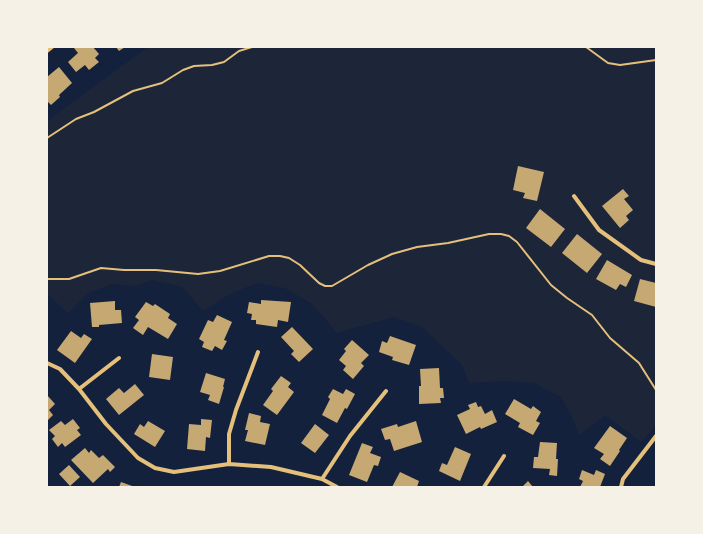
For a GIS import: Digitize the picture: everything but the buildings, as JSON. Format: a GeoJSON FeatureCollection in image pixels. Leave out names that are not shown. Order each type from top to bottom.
{"type":"FeatureCollection","features":[{"type":"Feature","properties":{"kind":"street"},"geometry":{"type":"LineString","coordinates":[[47,51],[52,47]]}},
{"type":"Feature","properties":{"kind":"street"},"geometry":{"type":"LineString","coordinates":[[574,196],[599,230],[641,260],[656,264]]}},
{"type":"Feature","properties":{"kind":"street"},"geometry":{"type":"LineString","coordinates":[[230,464],[229,434],[236,410],[258,352]]}},
{"type":"Feature","properties":{"kind":"street"},"geometry":{"type":"LineString","coordinates":[[79,389],[119,358]]}},
{"type":"Feature","properties":{"kind":"street"},"geometry":{"type":"LineString","coordinates":[[47,363],[60,369],[79,389],[106,424],[138,458],[155,468],[174,472],[230,464],[271,467],[322,479],[337,487]]}},
{"type":"Feature","properties":{"kind":"street"},"geometry":{"type":"LineString","coordinates":[[322,479],[350,436],[386,391]]}},
{"type":"Feature","properties":{"kind":"street"},"geometry":{"type":"LineString","coordinates":[[621,487],[622,479],[656,436]]}},
{"type":"Feature","properties":{"kind":"street"},"geometry":{"type":"LineString","coordinates":[[484,487],[504,456]]}},
{"type":"Feature","properties":{"kind":"path"},"geometry":{"type":"LineString","coordinates":[[47,138],[76,119],[94,112],[134,91],[162,83],[182,70],[194,66],[212,65],[224,62],[239,51],[252,47]]}},
{"type":"Feature","properties":{"kind":"path"},"geometry":{"type":"LineString","coordinates":[[586,47],[608,63],[620,65],[656,60]]}},
{"type":"Feature","properties":{"kind":"path"},"geometry":{"type":"LineString","coordinates":[[47,279],[69,279],[101,268],[175,272],[220,272],[269,256],[280,256],[289,258],[300,265],[319,283],[325,286],[332,286],[368,265],[392,254],[489,234],[501,234],[509,236],[517,242],[551,285],[592,315],[610,338],[636,360],[656,390]]}},
{"type":"Feature","properties":{"kind":"shaded area"},"geometry":{"type":"Polygon","coordinates":[[[148,47],[656,47],[656,426],[641,442],[605,415],[579,435],[573,419],[561,397],[534,383],[508,381],[469,383],[462,365],[422,327],[394,317],[337,333],[312,304],[285,288],[257,283],[230,294],[203,311],[183,287],[152,280],[136,286],[112,284],[88,293],[68,313],[47,294],[47,121],[148,47]]]}}]}
